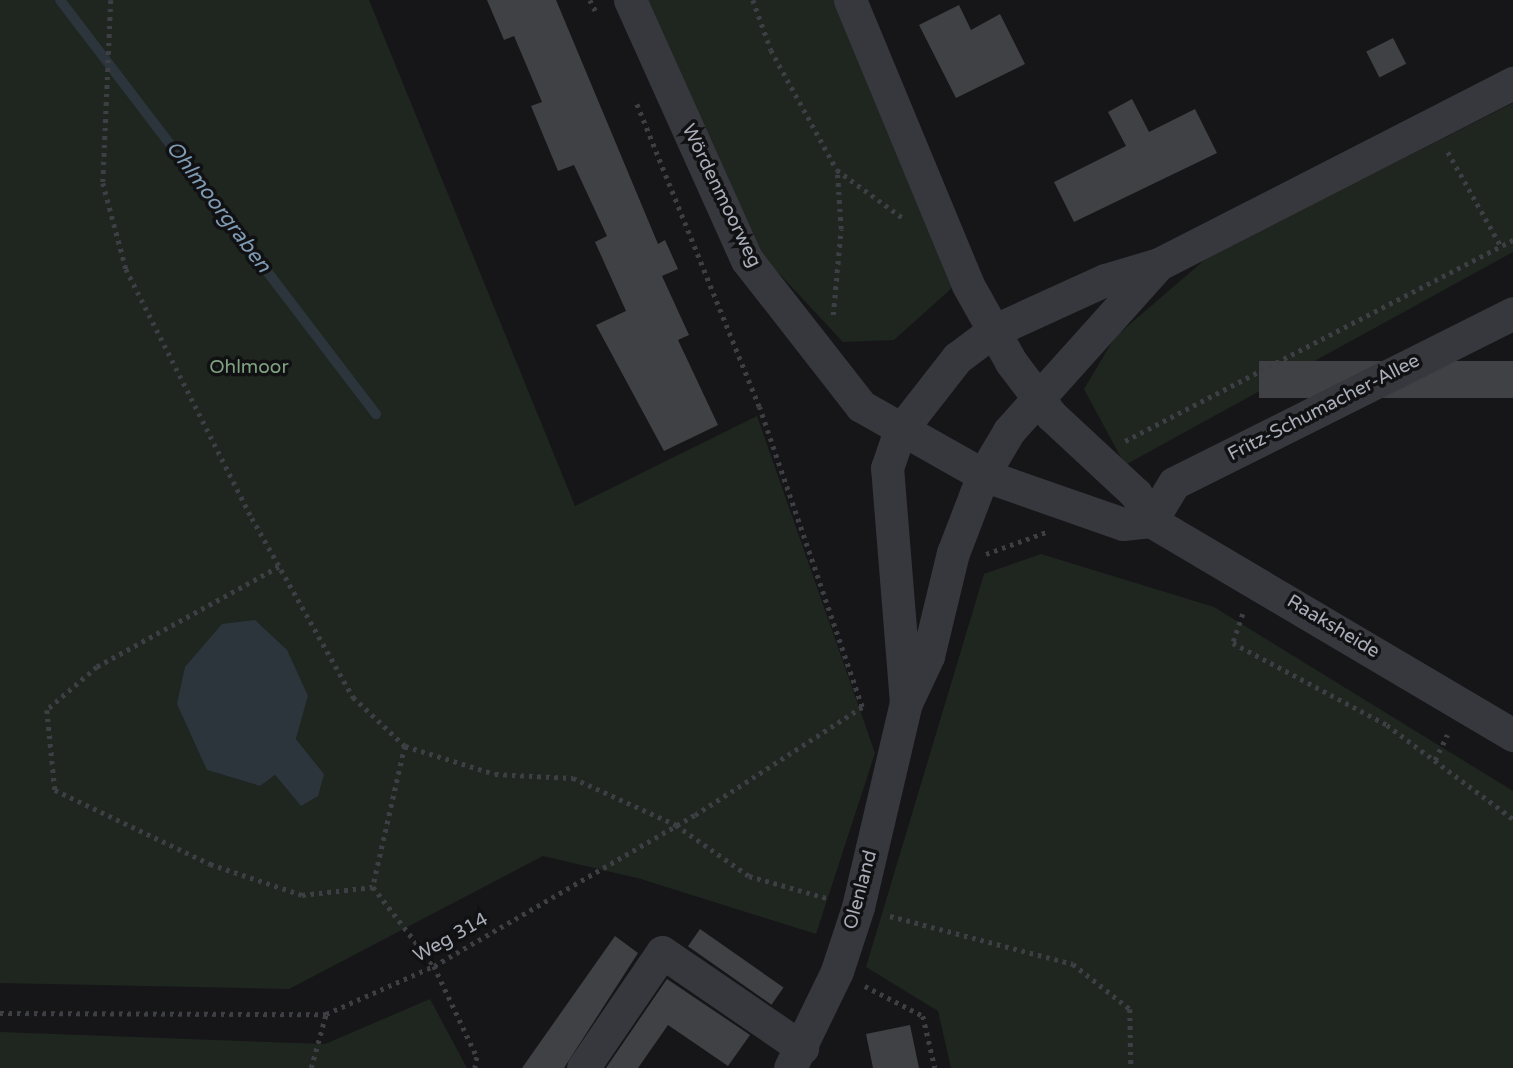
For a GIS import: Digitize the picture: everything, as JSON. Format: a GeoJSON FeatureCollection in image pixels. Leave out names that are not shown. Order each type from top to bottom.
{"type":"FeatureCollection","features":[{"type":"Feature","properties":{"kind":"street","name":"Wördenmoorweg"},"geometry":{"type":"LineString","coordinates":[[630,0],[747,260],[861,406],[900,431]]}},
{"type":"Feature","properties":{"kind":"street"},"geometry":{"type":"LineString","coordinates":[[850,0],[949,239],[993,331]]}},
{"type":"Feature","properties":{"kind":"street"},"geometry":{"type":"LineString","coordinates":[[1152,521],[1122,524],[1064,506],[983,475],[900,431],[957,358],[993,331],[1105,280],[1159,264],[1431,122],[1513,83]]}},
{"type":"Feature","properties":{"kind":"street"},"geometry":{"type":"LineString","coordinates":[[1037,398],[1159,264]]}},
{"type":"Feature","properties":{"kind":"street","name":"Fritz-Schumacher-Allee"},"geometry":{"type":"LineString","coordinates":[[1152,521],[1174,483],[1513,313]]}},
{"type":"Feature","properties":{"kind":"street","name":"Raaksheide"},"geometry":{"type":"LineString","coordinates":[[993,331],[1037,398],[1092,457],[1136,494],[1152,521],[1513,735]]}},
{"type":"Feature","properties":{"kind":"street","name":"Olenland"},"geometry":{"type":"LineString","coordinates":[[796,1058],[837,971],[858,907],[906,703],[928,656],[953,553],[983,475],[1009,431],[1037,398]]}},
{"type":"Feature","properties":{"kind":"street","name":"Olenland"},"geometry":{"type":"LineString","coordinates":[[900,431],[887,468],[906,703]]}},
{"type":"Feature","properties":{"kind":"street"},"geometry":{"type":"LineString","coordinates":[[583,1068],[662,952],[796,1058]]}},
{"type":"Feature","properties":{"kind":"path"},"geometry":{"type":"LineString","coordinates":[[111,0],[105,74],[103,183],[126,269],[279,567],[353,697],[405,746],[495,775],[573,778],[676,825],[749,876],[1073,964],[1130,1009],[1131,1068]]}},
{"type":"Feature","properties":{"kind":"path"},"geometry":{"type":"LineString","coordinates":[[590,0],[601,23]]}},
{"type":"Feature","properties":{"kind":"path"},"geometry":{"type":"LineString","coordinates":[[753,0],[777,61],[837,170],[883,208],[949,239]]}},
{"type":"Feature","properties":{"kind":"path","name":"Weg 314"},"geometry":{"type":"LineString","coordinates":[[0,1013],[326,1014],[434,966],[676,825],[862,707],[778,456],[632,93]]}},
{"type":"Feature","properties":{"kind":"path"},"geometry":{"type":"LineString","coordinates":[[1431,122],[1501,246]]}},
{"type":"Feature","properties":{"kind":"path"},"geometry":{"type":"LineString","coordinates":[[828,365],[841,229],[837,170]]}},
{"type":"Feature","properties":{"kind":"path"},"geometry":{"type":"LineString","coordinates":[[1092,457],[1513,240]]}},
{"type":"Feature","properties":{"kind":"path"},"geometry":{"type":"LineString","coordinates":[[953,553],[998,555],[1059,527],[1064,506]]}},
{"type":"Feature","properties":{"kind":"path"},"geometry":{"type":"LineString","coordinates":[[279,567],[97,667],[47,709],[55,790],[210,864],[302,895],[373,887]]}},
{"type":"Feature","properties":{"kind":"path"},"geometry":{"type":"LineString","coordinates":[[1255,580],[1233,643],[1387,725],[1513,819]]}},
{"type":"Feature","properties":{"kind":"path"},"geometry":{"type":"LineString","coordinates":[[373,887],[405,746]]}},
{"type":"Feature","properties":{"kind":"path"},"geometry":{"type":"LineString","coordinates":[[373,887],[434,966],[477,1057],[475,1068]]}},
{"type":"Feature","properties":{"kind":"path"},"geometry":{"type":"LineString","coordinates":[[837,971],[923,1016],[934,1068]]}},
{"type":"Feature","properties":{"kind":"path"},"geometry":{"type":"LineString","coordinates":[[311,1068],[326,1014]]}},
{"type":"Feature","properties":{"kind":"green space","name":"Ohlmoor"},"geometry":{"type":"Polygon","coordinates":[[[0,0],[369,0],[575,506],[757,416],[875,753],[816,934],[641,879],[543,856],[289,989],[0,983],[0,0]],[[308,696],[207,770],[260,786],[275,775],[301,806],[324,774],[296,739],[308,696]]]}},
{"type":"Feature","properties":{"kind":"green space"},"geometry":{"type":"Polygon","coordinates":[[[645,0],[837,0],[952,288],[894,340],[843,342],[760,253],[645,0]]]}},
{"type":"Feature","properties":{"kind":"green space"},"geometry":{"type":"Polygon","coordinates":[[[1513,103],[1513,252],[1125,465],[1084,389],[1115,337],[1208,257],[1513,103]]]}},
{"type":"Feature","properties":{"kind":"green space"},"geometry":{"type":"Polygon","coordinates":[[[1041,554],[1214,607],[1513,791],[1513,1068],[951,1068],[938,1011],[866,967],[984,574],[1041,554]]]}},
{"type":"Feature","properties":{"kind":"green space"},"geometry":{"type":"Polygon","coordinates":[[[430,999],[467,1068],[0,1068],[0,1032],[325,1044],[430,999]]]}},
{"type":"Feature","properties":{"kind":"shaded area"},"geometry":{"type":"Polygon","coordinates":[[[255,620],[287,650],[308,696],[296,739],[324,774],[318,796],[301,806],[275,775],[260,786],[207,770],[177,704],[185,667],[222,624],[255,620]]]}},
{"type":"Feature","properties":{"kind":"building"},"geometry":{"type":"Polygon","coordinates":[[[487,0],[556,0],[658,244],[665,240],[678,269],[662,276],[689,335],[678,340],[718,425],[664,451],[596,325],[626,311],[595,242],[607,236],[574,165],[558,171],[531,106],[542,102],[514,36],[504,40],[487,0]]]}},
{"type":"Feature","properties":{"kind":"building"},"geometry":{"type":"Polygon","coordinates":[[[959,5],[971,30],[1000,14],[1025,64],[956,98],[919,25],[959,5]]]}},
{"type":"Feature","properties":{"kind":"building"},"geometry":{"type":"Polygon","coordinates":[[[1393,38],[1406,64],[1379,77],[1366,52],[1393,38]]]}},
{"type":"Feature","properties":{"kind":"building"},"geometry":{"type":"Polygon","coordinates":[[[1132,99],[1149,132],[1195,109],[1217,153],[1074,222],[1054,182],[1126,146],[1108,112],[1132,99]]]}},
{"type":"Feature","properties":{"kind":"building"},"geometry":{"type":"Polygon","coordinates":[[[1259,361],[1513,361],[1513,398],[1259,398],[1259,361]]]}},
{"type":"Feature","properties":{"kind":"building"},"geometry":{"type":"Polygon","coordinates":[[[700,929],[784,988],[772,1005],[688,946],[700,929]]]}},
{"type":"Feature","properties":{"kind":"building"},"geometry":{"type":"Polygon","coordinates":[[[615,936],[638,953],[564,1068],[522,1068],[615,936]]]}},
{"type":"Feature","properties":{"kind":"building"},"geometry":{"type":"Polygon","coordinates":[[[667,979],[750,1035],[728,1066],[668,1025],[638,1068],[606,1068],[667,979]]]}},
{"type":"Feature","properties":{"kind":"building"},"geometry":{"type":"Polygon","coordinates":[[[910,1025],[919,1068],[873,1068],[866,1034],[910,1025]]]}},
{"type":"Feature","properties":{"kind":"waterway","name":"Ohlmoorgraben"},"geometry":{"type":"LineString","coordinates":[[60,0],[376,414]]}}]}
